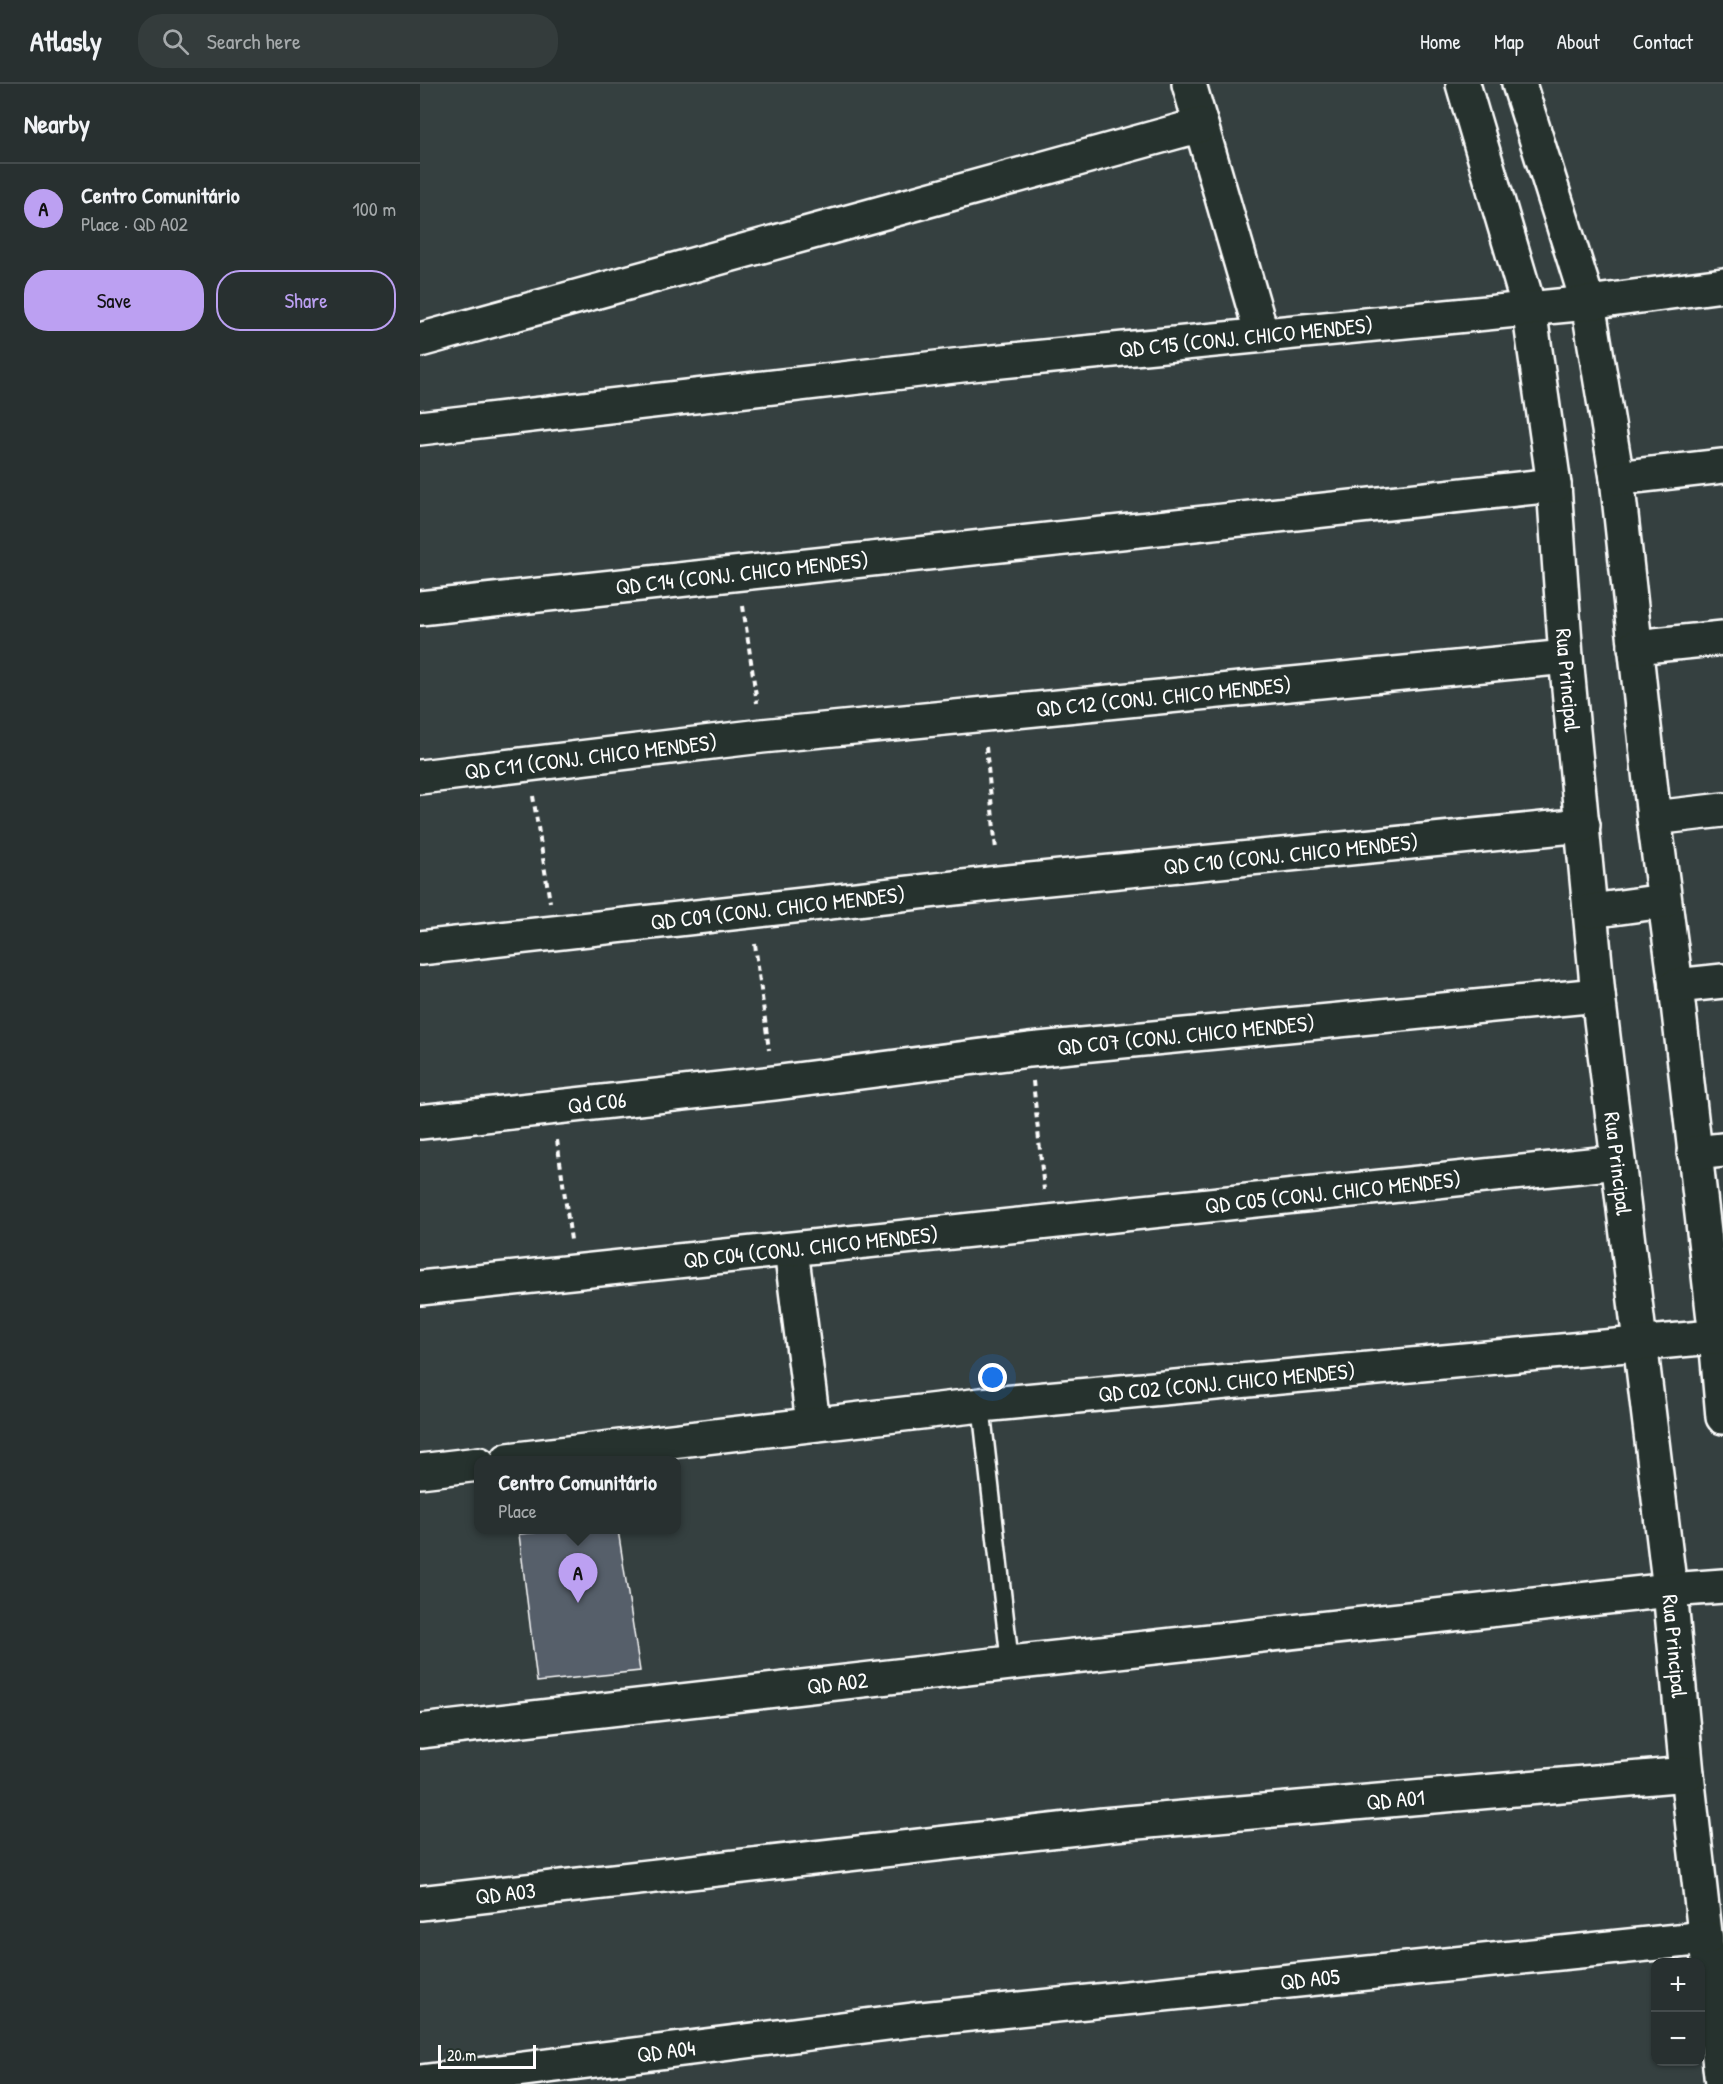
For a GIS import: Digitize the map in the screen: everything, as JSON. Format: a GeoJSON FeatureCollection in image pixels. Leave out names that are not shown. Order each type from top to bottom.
{"type":"FeatureCollection","features":[{"type":"Feature","properties":{"kind":"street"},"geometry":{"type":"LineString","coordinates":[[1189,84],[1262,335]]}},
{"type":"Feature","properties":{"kind":"street","name":"Rua Principal"},"geometry":{"type":"LineString","coordinates":[[1463,84],[1529,308],[1554,485],[1566,657],[1598,995],[1670,1590],[1687,1774],[1706,1938],[1718,2018],[1722,2084]]}},
{"type":"Feature","properties":{"kind":"street"},"geometry":{"type":"LineString","coordinates":[[1519,84],[1588,303],[1617,478],[1664,901],[1676,986],[1708,1152],[1723,1417]]}},
{"type":"Feature","properties":{"kind":"street"},"geometry":{"type":"LineString","coordinates":[[420,340],[1201,125]]}},
{"type":"Feature","properties":{"kind":"street","name":"QD C15 (CONJ. CHICO MENDES)"},"geometry":{"type":"LineString","coordinates":[[420,428],[962,364],[1588,303],[1723,285]]}},
{"type":"Feature","properties":{"kind":"street"},"geometry":{"type":"LineString","coordinates":[[1617,478],[1723,466]]}},
{"type":"Feature","properties":{"kind":"street","name":"QD C14 (CONJ. CHICO MENDES)"},"geometry":{"type":"LineString","coordinates":[[420,608],[1554,485]]}},
{"type":"Feature","properties":{"kind":"street"},"geometry":{"type":"LineString","coordinates":[[1635,647],[1723,638]]}},
{"type":"Feature","properties":{"kind":"street","name":"QD C12 (CONJ. CHICO MENDES)"},"geometry":{"type":"LineString","coordinates":[[762,736],[1566,657]]}},
{"type":"Feature","properties":{"kind":"street","name":"QD C11 (CONJ. CHICO MENDES)"},"geometry":{"type":"LineString","coordinates":[[420,777],[762,736]]}},
{"type":"Feature","properties":{"kind":"street"},"geometry":{"type":"LineString","coordinates":[[1654,818],[1723,810]]}},
{"type":"Feature","properties":{"kind":"street","name":"QD C10 (CONJ. CHICO MENDES)"},"geometry":{"type":"LineString","coordinates":[[999,883],[1582,825]]}},
{"type":"Feature","properties":{"kind":"street","name":"QD C09 (CONJ. CHICO MENDES)"},"geometry":{"type":"LineString","coordinates":[[420,948],[999,883]]}},
{"type":"Feature","properties":{"kind":"street"},"geometry":{"type":"LineString","coordinates":[[1591,911],[1664,901]]}},
{"type":"Feature","properties":{"kind":"street"},"geometry":{"type":"LineString","coordinates":[[1676,986],[1723,981]]}},
{"type":"Feature","properties":{"kind":"street","name":"QD C07 (CONJ. CHICO MENDES)"},"geometry":{"type":"LineString","coordinates":[[774,1083],[1029,1050],[1598,995]]}},
{"type":"Feature","properties":{"kind":"street","name":"Qd C06"},"geometry":{"type":"LineString","coordinates":[[420,1122],[774,1083]]}},
{"type":"Feature","properties":{"kind":"street","name":"QD C05 (CONJ. CHICO MENDES)"},"geometry":{"type":"LineString","coordinates":[[1047,1221],[1618,1162]]}},
{"type":"Feature","properties":{"kind":"street","name":"QD C04 (CONJ. CHICO MENDES)"},"geometry":{"type":"LineString","coordinates":[[420,1288],[1047,1221]]}},
{"type":"Feature","properties":{"kind":"street"},"geometry":{"type":"LineString","coordinates":[[791,1250],[813,1423]]}},
{"type":"Feature","properties":{"kind":"street","name":"QD C02 (CONJ. CHICO MENDES)"},"geometry":{"type":"LineString","coordinates":[[548,1456],[981,1405],[1719,1336]]}},
{"type":"Feature","properties":{"kind":"street"},"geometry":{"type":"LineString","coordinates":[[420,1471],[474,1465]]}},
{"type":"Feature","properties":{"kind":"street"},"geometry":{"type":"LineString","coordinates":[[1670,1590],[1723,1586]]}},
{"type":"Feature","properties":{"kind":"street","name":"QD A02"},"geometry":{"type":"LineString","coordinates":[[420,1731],[1670,1590]]}},
{"type":"Feature","properties":{"kind":"street","name":"QD A01"},"geometry":{"type":"LineString","coordinates":[[590,1884],[1103,1825],[1687,1774]]}},
{"type":"Feature","properties":{"kind":"street","name":"QD A03"},"geometry":{"type":"LineString","coordinates":[[420,1903],[590,1884]]}},
{"type":"Feature","properties":{"kind":"street","name":"QD A05"},"geometry":{"type":"LineString","coordinates":[[912,2020],[1706,1938]]}},
{"type":"Feature","properties":{"kind":"street","name":"QD A04"},"geometry":{"type":"LineString","coordinates":[[420,2082],[912,2020]]}},
{"type":"Feature","properties":{"kind":"lane"},"geometry":{"type":"LineString","coordinates":[[981,1405],[1010,1663]]}},
{"type":"Feature","properties":{"kind":"path"},"geometry":{"type":"LineString","coordinates":[[739,575],[762,736]]}},
{"type":"Feature","properties":{"kind":"path"},"geometry":{"type":"LineString","coordinates":[[983,716],[999,883]]}},
{"type":"Feature","properties":{"kind":"path"},"geometry":{"type":"LineString","coordinates":[[528,764],[555,932]]}},
{"type":"Feature","properties":{"kind":"path"},"geometry":{"type":"LineString","coordinates":[[751,911],[774,1083]]}},
{"type":"Feature","properties":{"kind":"path"},"geometry":{"type":"LineString","coordinates":[[1029,1050],[1047,1221]]}},
{"type":"Feature","properties":{"kind":"path"},"geometry":{"type":"LineString","coordinates":[[553,1107],[575,1270]]}},
{"type":"Feature","properties":{"kind":"building"},"geometry":{"type":"Polygon","coordinates":[[[519,1534],[619,1534],[640,1671],[537,1682],[519,1534]]]}},
{"type":"Feature","properties":{"kind":"place","name":"Centro Comunitário"},"geometry":{"type":"Point","coordinates":[578,1603]}}]}
